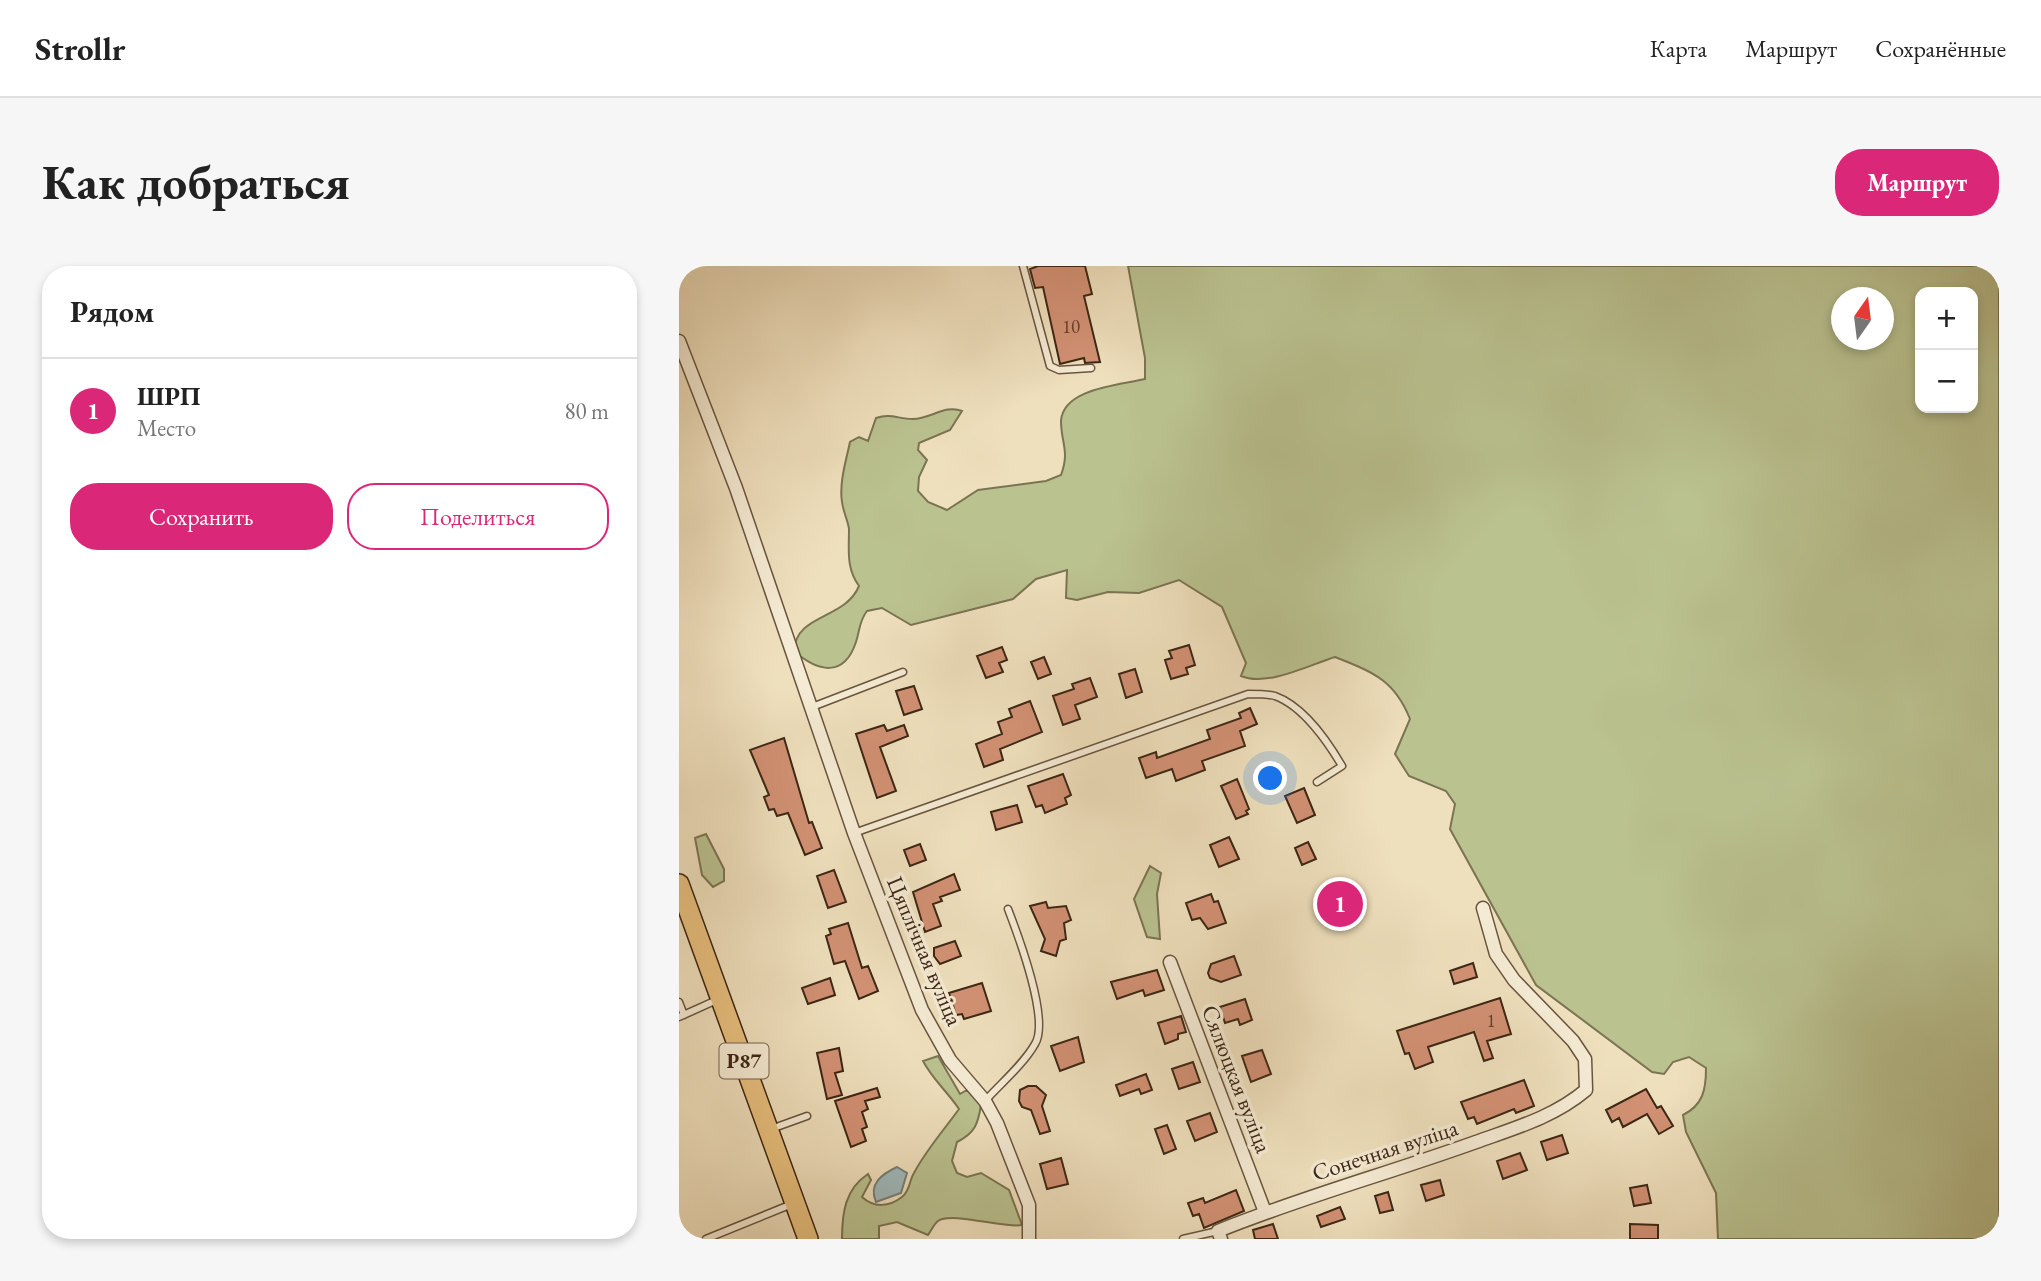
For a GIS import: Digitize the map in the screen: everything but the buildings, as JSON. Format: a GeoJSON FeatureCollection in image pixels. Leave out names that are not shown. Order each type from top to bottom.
{"type":"FeatureCollection","features":[{"type":"Feature","properties":{"kind":"main road","name":"Р87"},"geometry":{"type":"LineString","coordinates":[[679,884],[808,1239]]}},
{"type":"Feature","properties":{"kind":"street","name":"Цяплічная вуліца"},"geometry":{"type":"LineString","coordinates":[[679,341],[736,488],[854,833],[922,1010],[950,1060],[985,1101],[997,1123],[1029,1205],[1029,1239]]}},
{"type":"Feature","properties":{"kind":"street","name":"Сонечная вуліца"},"geometry":{"type":"LineString","coordinates":[[1219,1235],[1265,1212],[1430,1159],[1564,1109],[1586,1090],[1584,1059],[1573,1041],[1514,980],[1496,954],[1483,908]]}},
{"type":"Feature","properties":{"kind":"street","name":"Сялюцкая вуліца"},"geometry":{"type":"LineString","coordinates":[[1170,962],[1265,1212]]}},
{"type":"Feature","properties":{"kind":"lane"},"geometry":{"type":"LineString","coordinates":[[1023,266],[1051,366],[1059,370],[1091,368]]}},
{"type":"Feature","properties":{"kind":"lane"},"geometry":{"type":"LineString","coordinates":[[810,707],[903,672]]}},
{"type":"Feature","properties":{"kind":"lane"},"geometry":{"type":"LineString","coordinates":[[854,833],[1248,694],[1274,696],[1292,706],[1330,746],[1342,766],[1317,782]]}},
{"type":"Feature","properties":{"kind":"lane"},"geometry":{"type":"LineString","coordinates":[[985,1101],[1037,1043],[1038,1026],[1031,970],[1008,909]]}},
{"type":"Feature","properties":{"kind":"lane"},"geometry":{"type":"LineString","coordinates":[[679,1002],[681,1016],[721,999]]}},
{"type":"Feature","properties":{"kind":"lane"},"geometry":{"type":"LineString","coordinates":[[769,1130],[807,1116]]}},
{"type":"Feature","properties":{"kind":"lane"},"geometry":{"type":"LineString","coordinates":[[706,1239],[795,1202]]}},
{"type":"Feature","properties":{"kind":"lane"},"geometry":{"type":"LineString","coordinates":[[1183,1239],[1219,1235]]}},
{"type":"Feature","properties":{"kind":"green space"},"geometry":{"type":"Polygon","coordinates":[[[1128,266],[1999,266],[1999,1239],[1718,1239],[1716,1193],[1686,1132],[1683,1115],[1695,1107],[1702,1096],[1706,1068],[1689,1057],[1673,1062],[1664,1074],[1652,1072],[1536,985],[1450,829],[1455,804],[1446,791],[1409,776],[1395,754],[1410,719],[1404,705],[1389,686],[1360,667],[1335,657],[1275,677],[1251,679],[1241,676],[1246,663],[1222,607],[1179,580],[1139,593],[1108,592],[1077,600],[1066,598],[1067,570],[1036,579],[1013,599],[911,625],[882,608],[867,611],[851,654],[845,662],[837,666],[829,668],[812,664],[794,651],[803,630],[843,605],[859,586],[850,566],[849,529],[841,495],[842,480],[850,442],[859,437],[868,441],[876,418],[890,416],[913,419],[950,409],[962,411],[950,430],[919,443],[918,450],[927,460],[919,477],[918,491],[928,502],[947,510],[978,490],[1046,481],[1061,475],[1065,460],[1061,429],[1064,410],[1072,401],[1095,390],[1145,379],[1145,358],[1128,266]]]}},
{"type":"Feature","properties":{"kind":"green space"},"geometry":{"type":"Polygon","coordinates":[[[706,834],[724,869],[724,881],[713,887],[702,875],[695,838],[706,834]]]}},
{"type":"Feature","properties":{"kind":"green space"},"geometry":{"type":"Polygon","coordinates":[[[1150,866],[1161,873],[1157,894],[1160,939],[1147,937],[1134,899],[1150,866]]]}},
{"type":"Feature","properties":{"kind":"green space"},"geometry":{"type":"Polygon","coordinates":[[[938,1056],[960,1094],[967,1090],[981,1105],[975,1127],[957,1142],[952,1161],[957,1173],[967,1177],[981,1173],[1009,1190],[1022,1225],[945,1218],[937,1222],[928,1235],[897,1222],[879,1226],[879,1239],[842,1239],[846,1202],[860,1180],[868,1174],[871,1180],[862,1197],[871,1203],[887,1204],[902,1197],[924,1156],[959,1109],[923,1061],[938,1056]]]}},
{"type":"Feature","properties":{"kind":"water"},"geometry":{"type":"Polygon","coordinates":[[[897,1167],[907,1173],[901,1193],[876,1202],[874,1190],[878,1180],[897,1167]]]}},
{"type":"Feature","properties":{"kind":"place","name":"ШРП"},"geometry":{"type":"Point","coordinates":[1340,904]}}]}
